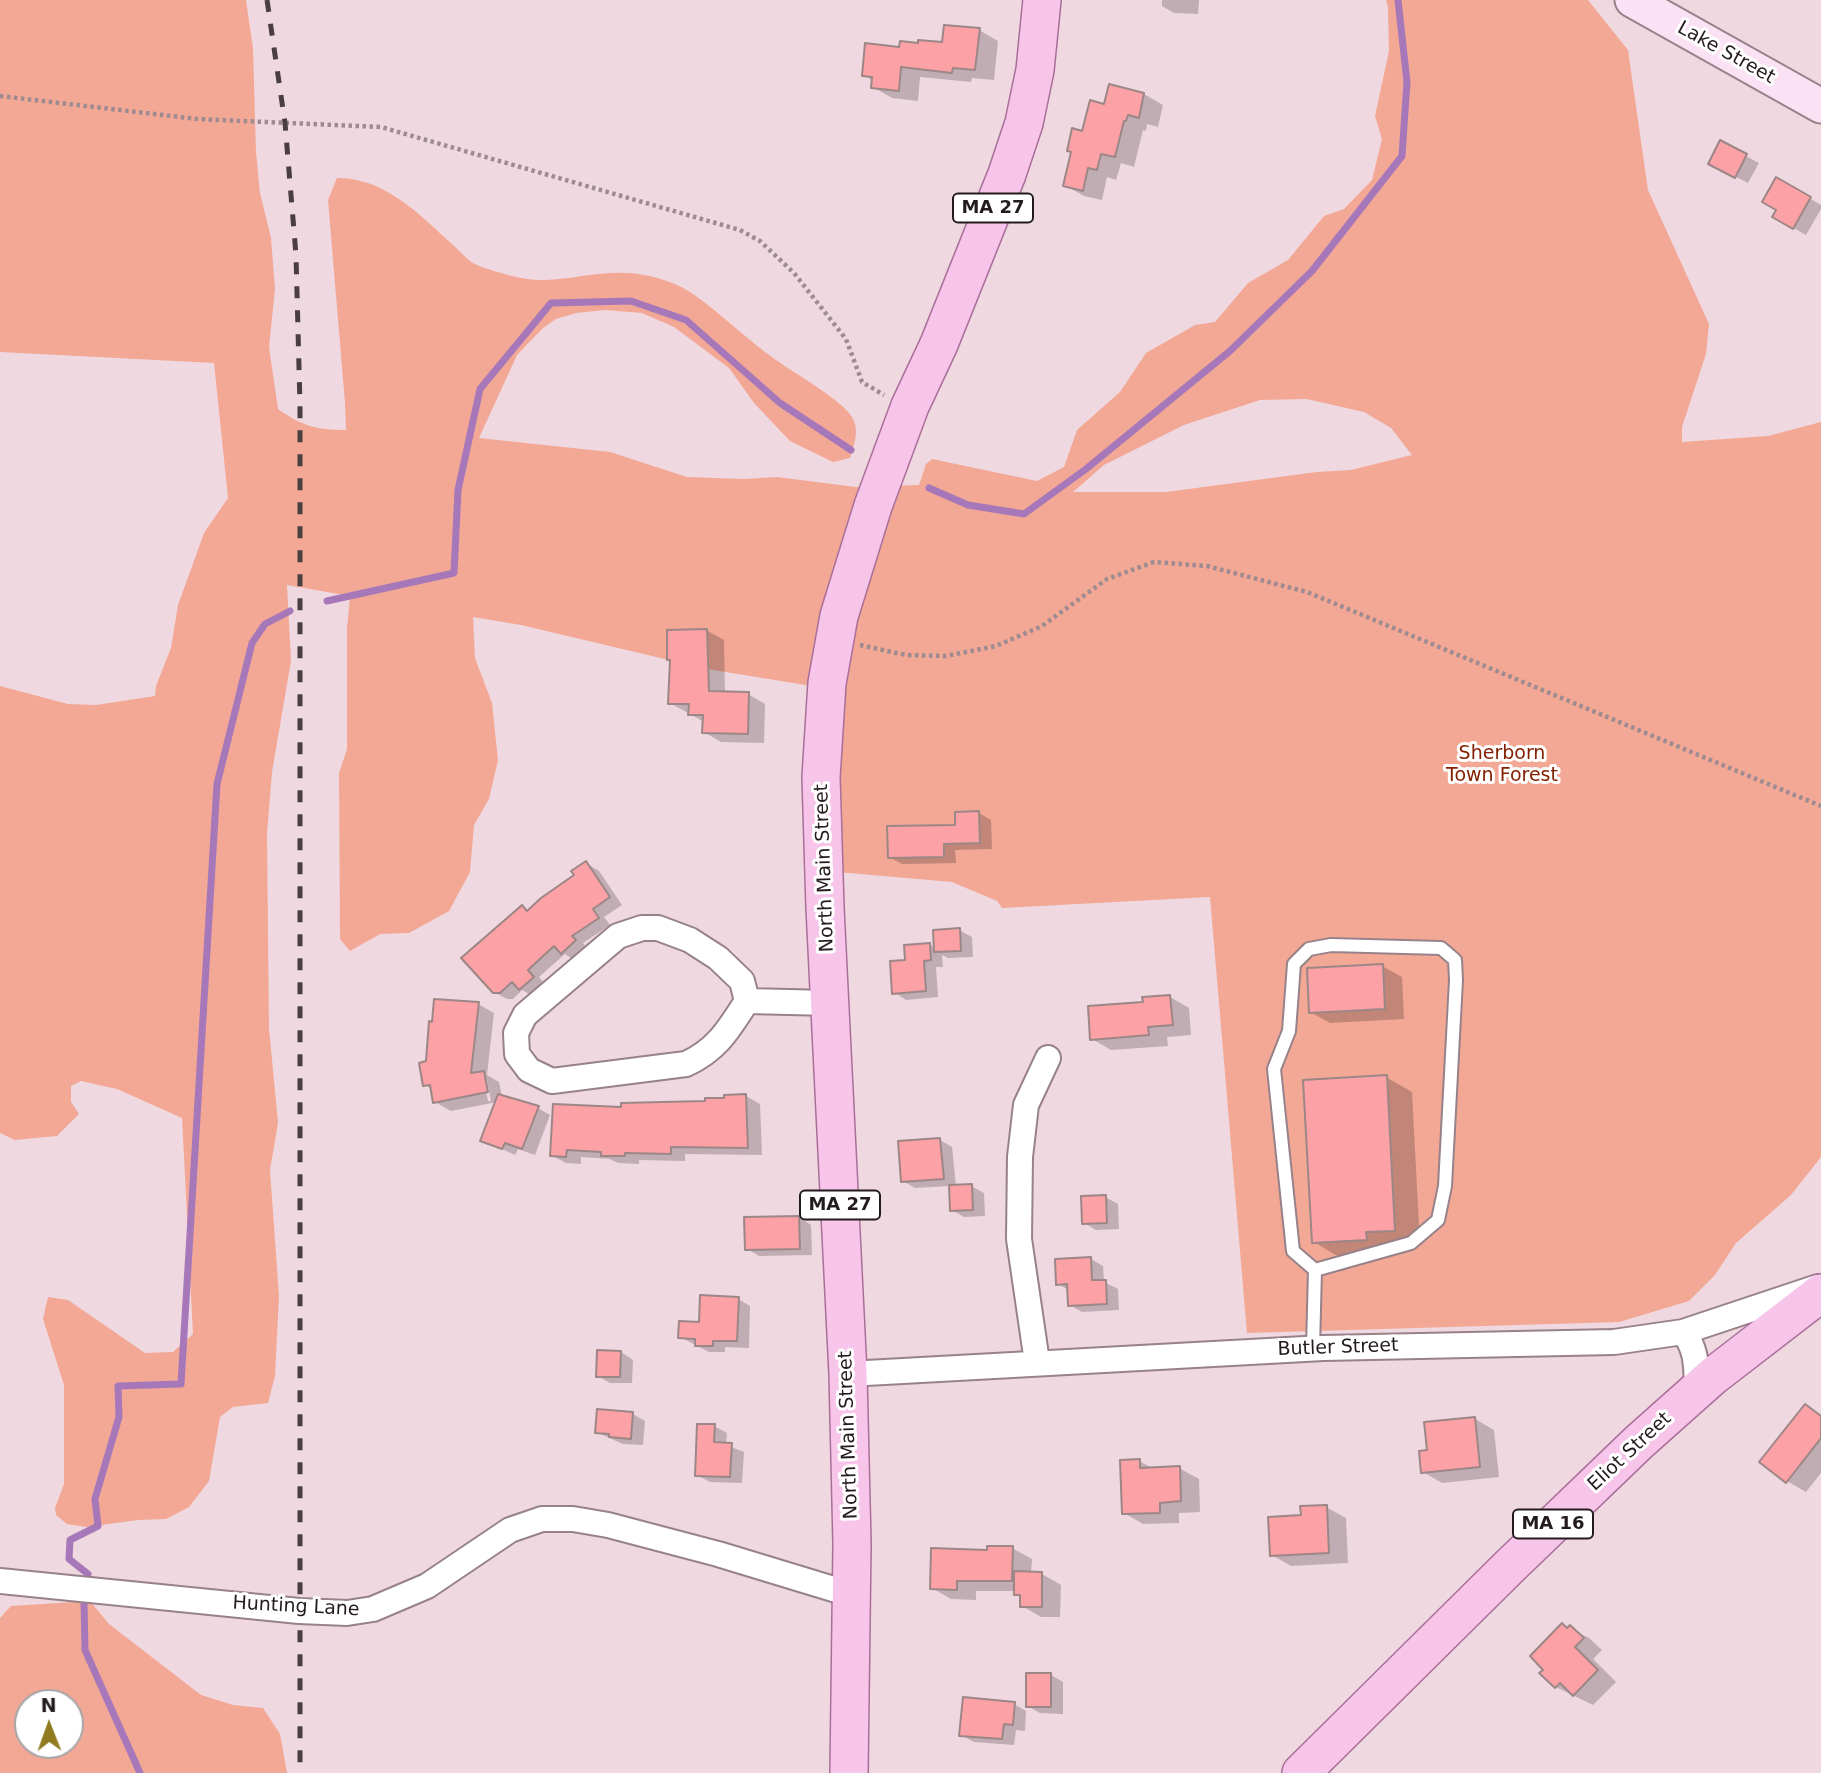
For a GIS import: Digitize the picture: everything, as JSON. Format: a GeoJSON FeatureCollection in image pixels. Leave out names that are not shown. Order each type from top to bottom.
{"type":"FeatureCollection","features":[{"type":"Feature","properties":{"kind":"main road","name":"North Main Street"},"geometry":{"type":"LineString","coordinates":[[849,1773],[853,1595],[848,1374],[821,776],[827,683],[834,637],[873,506],[910,406],[939,344],[979,244],[1024,122],[1035,70],[1042,0]]}},
{"type":"Feature","properties":{"kind":"main road","name":"Eliot Street"},"geometry":{"type":"LineString","coordinates":[[1301,1773],[1508,1567],[1639,1442],[1697,1391],[1821,1293]]}},
{"type":"Feature","properties":{"kind":"street","name":"Lake Street"},"geometry":{"type":"LineString","coordinates":[[1632,0],[1821,106]]}},
{"type":"Feature","properties":{"kind":"street"},"geometry":{"type":"LineString","coordinates":[[642,928],[658,928],[690,940],[718,958],[742,981],[747,1001],[725,1035],[704,1056],[686,1064],[552,1081],[529,1070],[517,1054],[516,1033],[525,1015],[618,936],[642,928]]}},
{"type":"Feature","properties":{"kind":"street"},"geometry":{"type":"LineString","coordinates":[[747,1001],[830,1003]]}},
{"type":"Feature","properties":{"kind":"street"},"geometry":{"type":"LineString","coordinates":[[1037,1362],[1019,1239],[1020,1157],[1026,1105],[1048,1058]]}},
{"type":"Feature","properties":{"kind":"street","name":"Butler Street"},"geometry":{"type":"LineString","coordinates":[[848,1374],[1314,1348],[1614,1342],[1684,1332],[1821,1286]]}},
{"type":"Feature","properties":{"kind":"street"},"geometry":{"type":"LineString","coordinates":[[1684,1332],[1691,1341],[1696,1356],[1697,1391]]}},
{"type":"Feature","properties":{"kind":"street","name":"Hunting Lane"},"geometry":{"type":"LineString","coordinates":[[0,1581],[299,1611],[347,1613],[373,1609],[427,1586],[510,1530],[542,1519],[573,1519],[608,1525],[718,1554],[853,1595]]}},
{"type":"Feature","properties":{"kind":"lane"},"geometry":{"type":"LineString","coordinates":[[1314,1348],[1315,1270],[1293,1251],[1274,1069],[1289,1031],[1294,964],[1309,949],[1331,945],[1441,948],[1455,960],[1456,980],[1445,1186],[1437,1220],[1411,1243],[1315,1270]]}},
{"type":"Feature","properties":{"kind":"path"},"geometry":{"type":"LineString","coordinates":[[0,96],[197,119],[381,127],[740,230],[760,241],[794,273],[846,339],[862,382],[888,398],[910,406]]}},
{"type":"Feature","properties":{"kind":"path"},"geometry":{"type":"LineString","coordinates":[[834,637],[848,643],[906,655],[946,656],[984,649],[1042,626],[1107,579],[1154,562],[1207,566],[1307,592],[1821,806]]}},
{"type":"Feature","properties":{"kind":"green space","name":"Sherborn Town Forest"},"geometry":{"type":"Polygon","coordinates":[[[0,0],[246,0],[253,48],[260,193],[271,238],[275,289],[269,347],[278,409],[287,415],[310,426],[346,430],[328,200],[337,178],[354,179],[386,191],[400,200],[470,261],[489,269],[537,280],[631,273],[682,287],[765,352],[847,410],[856,432],[850,458],[833,462],[790,441],[754,403],[729,368],[674,327],[642,313],[605,310],[576,313],[556,319],[543,328],[517,355],[479,438],[610,452],[687,477],[777,477],[856,487],[919,485],[926,464],[932,459],[1037,481],[1064,467],[1077,430],[1120,392],[1146,353],[1195,325],[1215,322],[1248,283],[1288,260],[1324,216],[1344,209],[1372,180],[1382,139],[1375,116],[1389,51],[1386,0],[1588,0],[1628,50],[1648,190],[1709,324],[1706,354],[1682,427],[1682,442],[1768,436],[1821,422],[1821,1157],[1791,1195],[1736,1243],[1715,1275],[1689,1301],[1619,1322],[1247,1333],[1210,897],[1002,908],[997,901],[952,882],[837,872],[812,686],[707,669],[521,625],[473,617],[475,658],[492,703],[498,760],[489,799],[474,825],[470,872],[449,911],[409,933],[380,934],[350,951],[340,939],[339,773],[347,749],[347,628],[350,596],[287,585],[291,661],[272,772],[267,834],[269,1028],[278,1123],[270,1170],[279,1296],[275,1376],[268,1403],[233,1407],[220,1417],[209,1481],[189,1507],[166,1519],[87,1527],[67,1524],[56,1515],[55,1508],[64,1484],[64,1385],[43,1319],[48,1297],[68,1300],[145,1353],[173,1352],[193,1334],[182,1118],[117,1089],[81,1081],[71,1086],[71,1102],[79,1114],[57,1136],[15,1140],[0,1133],[0,686],[68,704],[96,705],[155,696],[156,686],[171,648],[178,605],[204,533],[228,498],[214,363],[0,352],[0,0]],[[1307,399],[1260,400],[1184,425],[1104,465],[1073,492],[1166,492],[1351,470],[1412,455],[1391,428],[1364,412],[1307,399]]]}},
{"type":"Feature","properties":{"kind":"green space"},"geometry":{"type":"Polygon","coordinates":[[[90,1601],[109,1624],[201,1695],[233,1705],[263,1708],[280,1734],[287,1773],[0,1773],[0,1618],[11,1606],[90,1601]]]}},
{"type":"Feature","properties":{"kind":"building"},"geometry":{"type":"Polygon","coordinates":[[[944,25],[980,28],[975,70],[953,68],[952,73],[901,67],[899,91],[871,88],[872,77],[862,76],[865,43],[899,47],[900,41],[942,42],[944,25]]]}},
{"type":"Feature","properties":{"kind":"building"},"geometry":{"type":"Polygon","coordinates":[[[1109,84],[1144,93],[1139,118],[1128,115],[1115,157],[1101,154],[1097,170],[1088,168],[1083,191],[1063,186],[1071,152],[1067,151],[1072,128],[1082,131],[1090,100],[1104,104],[1109,84]]]}},
{"type":"Feature","properties":{"kind":"building"},"geometry":{"type":"Polygon","coordinates":[[[1720,140],[1747,154],[1735,178],[1708,164],[1720,140]]]}},
{"type":"Feature","properties":{"kind":"building"},"geometry":{"type":"Polygon","coordinates":[[[1776,177],[1811,197],[1793,229],[1772,217],[1776,210],[1762,202],[1776,177]]]}},
{"type":"Feature","properties":{"kind":"building"},"geometry":{"type":"Polygon","coordinates":[[[707,629],[709,691],[749,692],[748,734],[702,733],[703,715],[688,715],[689,704],[668,704],[670,660],[667,660],[667,630],[707,629]]]}},
{"type":"Feature","properties":{"kind":"building"},"geometry":{"type":"Polygon","coordinates":[[[979,811],[980,843],[944,844],[944,857],[888,858],[887,826],[955,825],[955,812],[979,811]]]}},
{"type":"Feature","properties":{"kind":"building"},"geometry":{"type":"Polygon","coordinates":[[[586,861],[610,897],[593,909],[599,918],[572,936],[576,940],[561,954],[554,946],[528,970],[534,977],[519,990],[512,982],[500,993],[493,993],[461,958],[522,905],[527,911],[574,875],[571,871],[586,861]]]}},
{"type":"Feature","properties":{"kind":"building"},"geometry":{"type":"Polygon","coordinates":[[[960,928],[961,951],[934,952],[933,930],[960,928]]]}},
{"type":"Feature","properties":{"kind":"building"},"geometry":{"type":"Polygon","coordinates":[[[930,943],[931,960],[924,961],[926,991],[892,994],[890,961],[905,960],[904,945],[930,943]]]}},
{"type":"Feature","properties":{"kind":"building"},"geometry":{"type":"Polygon","coordinates":[[[1383,964],[1385,1009],[1309,1013],[1307,968],[1383,964]]]}},
{"type":"Feature","properties":{"kind":"building"},"geometry":{"type":"Polygon","coordinates":[[[1170,995],[1173,1025],[1148,1027],[1149,1035],[1090,1040],[1088,1006],[1143,1002],[1142,997],[1170,995]]]}},
{"type":"Feature","properties":{"kind":"building"},"geometry":{"type":"Polygon","coordinates":[[[434,999],[479,1002],[471,1073],[484,1071],[488,1092],[433,1103],[430,1085],[423,1086],[419,1063],[426,1061],[429,1021],[432,1022],[434,999]]]}},
{"type":"Feature","properties":{"kind":"building"},"geometry":{"type":"Polygon","coordinates":[[[1387,1075],[1395,1231],[1366,1232],[1367,1240],[1312,1243],[1303,1080],[1387,1075]]]}},
{"type":"Feature","properties":{"kind":"building"},"geometry":{"type":"Polygon","coordinates":[[[498,1094],[539,1106],[522,1149],[505,1143],[502,1149],[480,1141],[498,1094]]]}},
{"type":"Feature","properties":{"kind":"building"},"geometry":{"type":"Polygon","coordinates":[[[746,1094],[748,1148],[671,1147],[671,1154],[625,1153],[625,1156],[601,1156],[601,1152],[567,1150],[566,1157],[550,1156],[553,1104],[621,1107],[621,1103],[705,1101],[705,1098],[746,1094]]]}},
{"type":"Feature","properties":{"kind":"building"},"geometry":{"type":"Polygon","coordinates":[[[940,1138],[944,1179],[901,1182],[898,1141],[940,1138]]]}},
{"type":"Feature","properties":{"kind":"building"},"geometry":{"type":"Polygon","coordinates":[[[972,1184],[973,1210],[950,1211],[949,1185],[972,1184]]]}},
{"type":"Feature","properties":{"kind":"building"},"geometry":{"type":"Polygon","coordinates":[[[1106,1195],[1107,1223],[1082,1224],[1081,1196],[1106,1195]]]}},
{"type":"Feature","properties":{"kind":"building"},"geometry":{"type":"Polygon","coordinates":[[[799,1216],[800,1249],[745,1250],[744,1217],[799,1216]]]}},
{"type":"Feature","properties":{"kind":"building"},"geometry":{"type":"Polygon","coordinates":[[[1091,1257],[1092,1280],[1106,1280],[1107,1304],[1068,1306],[1067,1284],[1056,1285],[1055,1259],[1091,1257]]]}},
{"type":"Feature","properties":{"kind":"building"},"geometry":{"type":"Polygon","coordinates":[[[700,1295],[739,1297],[737,1341],[713,1341],[713,1346],[695,1346],[695,1339],[678,1338],[679,1321],[699,1322],[700,1295]]]}},
{"type":"Feature","properties":{"kind":"building"},"geometry":{"type":"Polygon","coordinates":[[[597,1350],[621,1351],[620,1377],[596,1377],[597,1350]]]}},
{"type":"Feature","properties":{"kind":"building"},"geometry":{"type":"Polygon","coordinates":[[[1805,1404],[1821,1416],[1821,1438],[1786,1483],[1759,1462],[1805,1404]]]}},
{"type":"Feature","properties":{"kind":"building"},"geometry":{"type":"Polygon","coordinates":[[[597,1409],[633,1412],[631,1439],[595,1433],[597,1409]]]}},
{"type":"Feature","properties":{"kind":"building"},"geometry":{"type":"Polygon","coordinates":[[[1475,1417],[1480,1467],[1421,1473],[1419,1451],[1427,1450],[1424,1422],[1475,1417]]]}},
{"type":"Feature","properties":{"kind":"building"},"geometry":{"type":"Polygon","coordinates":[[[697,1424],[715,1424],[714,1442],[732,1443],[730,1477],[695,1476],[697,1424]]]}},
{"type":"Feature","properties":{"kind":"building"},"geometry":{"type":"Polygon","coordinates":[[[1140,1459],[1140,1468],[1180,1466],[1181,1501],[1160,1503],[1160,1513],[1122,1514],[1120,1460],[1140,1459]]]}},
{"type":"Feature","properties":{"kind":"building"},"geometry":{"type":"Polygon","coordinates":[[[1327,1505],[1329,1553],[1270,1556],[1268,1517],[1301,1515],[1300,1506],[1327,1505]]]}},
{"type":"Feature","properties":{"kind":"building"},"geometry":{"type":"Polygon","coordinates":[[[987,1546],[1013,1546],[1012,1581],[957,1581],[957,1590],[930,1589],[931,1548],[987,1550],[987,1546]]]}},
{"type":"Feature","properties":{"kind":"building"},"geometry":{"type":"Polygon","coordinates":[[[1014,1571],[1042,1572],[1042,1607],[1020,1607],[1020,1595],[1014,1595],[1014,1571]]]}},
{"type":"Feature","properties":{"kind":"building"},"geometry":{"type":"Polygon","coordinates":[[[1562,1623],[1567,1628],[1570,1625],[1584,1638],[1575,1647],[1598,1670],[1573,1696],[1560,1683],[1555,1688],[1539,1673],[1543,1670],[1530,1656],[1562,1623]]]}},
{"type":"Feature","properties":{"kind":"building"},"geometry":{"type":"Polygon","coordinates":[[[1026,1673],[1051,1673],[1051,1707],[1026,1707],[1026,1673]]]}},
{"type":"Feature","properties":{"kind":"building"},"geometry":{"type":"Polygon","coordinates":[[[963,1697],[1015,1702],[1013,1725],[1004,1724],[1002,1739],[959,1736],[963,1697]]]}},
{"type":"Feature","properties":{"kind":"waterway"},"geometry":{"type":"LineString","coordinates":[[929,488],[968,505],[1024,514],[1086,469],[1230,351],[1312,271],[1402,156],[1407,82],[1398,0]]}},
{"type":"Feature","properties":{"kind":"waterway"},"geometry":{"type":"LineString","coordinates":[[327,601],[454,573],[458,490],[480,389],[551,303],[631,301],[686,320],[780,403],[851,450]]}},
{"type":"Feature","properties":{"kind":"waterway"},"geometry":{"type":"LineString","coordinates":[[88,1574],[69,1559],[70,1540],[98,1526],[95,1499],[119,1417],[118,1386],[181,1384],[217,784],[252,643],[265,624],[290,611]]}},
{"type":"Feature","properties":{"kind":"waterway"},"geometry":{"type":"LineString","coordinates":[[84,1601],[85,1650],[140,1773]]}},
{"type":"Feature","properties":{"kind":"railway"},"geometry":{"type":"LineString","coordinates":[[267,0],[285,123],[296,255],[300,405],[300,1773]]}}]}
